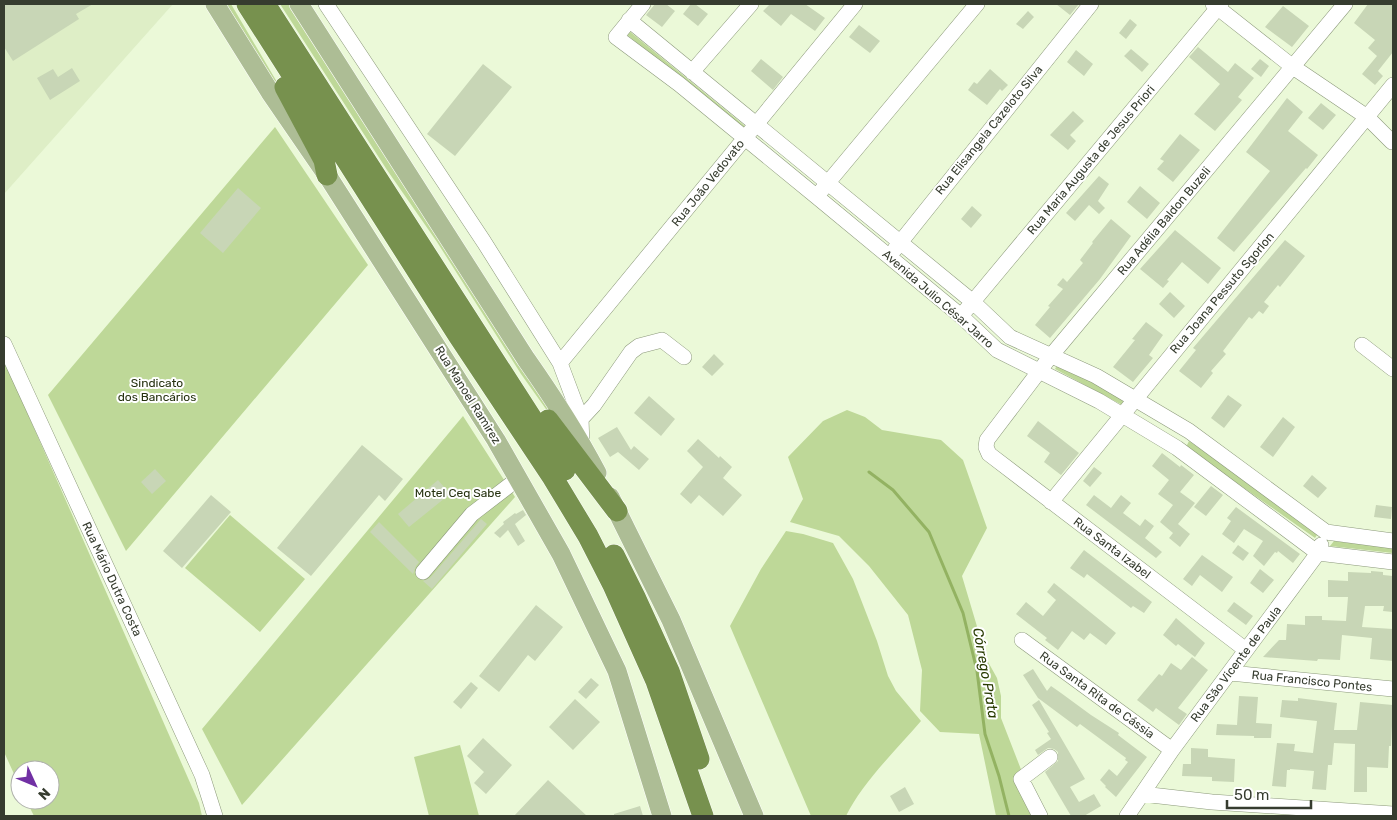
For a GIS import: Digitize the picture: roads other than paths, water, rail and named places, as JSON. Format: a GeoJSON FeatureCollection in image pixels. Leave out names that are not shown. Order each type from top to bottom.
{"type":"FeatureCollection","features":[{"type":"Feature","properties":{"kind":"highway"},"geometry":{"type":"LineString","coordinates":[[256,8],[259,38],[324,160],[327,175]]}},
{"type":"Feature","properties":{"kind":"highway"},"geometry":{"type":"LineString","coordinates":[[256,8],[504,374],[593,515],[670,671],[718,816]]}},
{"type":"Feature","properties":{"kind":"highway"},"geometry":{"type":"LineString","coordinates":[[256,8],[458,335],[553,478],[588,536],[613,585],[656,682],[703,816]]}},
{"type":"Feature","properties":{"kind":"highway"},"geometry":{"type":"LineString","coordinates":[[504,374],[519,381],[617,511]]}},
{"type":"Feature","properties":{"kind":"main road","name":"Rua Manoel Ramirez"},"geometry":{"type":"LineString","coordinates":[[215,4],[270,92],[327,175],[496,440],[561,554],[617,671],[662,816]]}},
{"type":"Feature","properties":{"kind":"main road"},"geometry":{"type":"LineString","coordinates":[[299,4],[582,445],[671,620],[754,816]]}},
{"type":"Feature","properties":{"kind":"street"},"geometry":{"type":"LineString","coordinates":[[326,4],[484,242],[560,363],[581,419],[583,431],[582,445]]}},
{"type":"Feature","properties":{"kind":"street"},"geometry":{"type":"LineString","coordinates":[[629,20],[643,4]]}},
{"type":"Feature","properties":{"kind":"street"},"geometry":{"type":"LineString","coordinates":[[692,72],[751,4]]}},
{"type":"Feature","properties":{"kind":"street","name":"Rua João Vedovato"},"geometry":{"type":"LineString","coordinates":[[560,363],[855,4]]}},
{"type":"Feature","properties":{"kind":"street"},"geometry":{"type":"LineString","coordinates":[[817,197],[977,4]]}},
{"type":"Feature","properties":{"kind":"street","name":"Rua Elisangela Cazeloto Silva"},"geometry":{"type":"LineString","coordinates":[[889,258],[1091,4]]}},
{"type":"Feature","properties":{"kind":"street","name":"Rua Adélia Baldon Buzeli"},"geometry":{"type":"LineString","coordinates":[[987,440],[1050,356],[1345,4]]}},
{"type":"Feature","properties":{"kind":"street"},"geometry":{"type":"LineString","coordinates":[[1217,5],[1293,67],[1367,117],[1392,142]]}},
{"type":"Feature","properties":{"kind":"street","name":"Rua Maria Augusta de Jesus Priori"},"geometry":{"type":"LineString","coordinates":[[961,316],[1217,5]]}},
{"type":"Feature","properties":{"kind":"street","name":"Avenida Julio César Jarro"},"geometry":{"type":"LineString","coordinates":[[1393,541],[1326,532],[1189,431],[1096,376],[1010,337],[973,302],[629,20],[616,37],[679,84],[817,197],[961,316],[997,350],[1099,401],[1177,448],[1318,553],[1393,562]]}},
{"type":"Feature","properties":{"kind":"street","name":"Rua Joana Pessuto Sgorlon"},"geometry":{"type":"LineString","coordinates":[[1051,502],[1393,85]]}},
{"type":"Feature","properties":{"kind":"street"},"geometry":{"type":"LineString","coordinates":[[581,419],[594,405],[631,352],[639,346],[662,340],[684,357]]}},
{"type":"Feature","properties":{"kind":"street","name":"Rua Mário Dutra Costa"},"geometry":{"type":"LineString","coordinates":[[4,344],[202,775],[215,816]]}},
{"type":"Feature","properties":{"kind":"street"},"geometry":{"type":"LineString","coordinates":[[1362,345],[1393,369]]}},
{"type":"Feature","properties":{"kind":"street"},"geometry":{"type":"LineString","coordinates":[[1177,448],[1189,431]]}},
{"type":"Feature","properties":{"kind":"street","name":"Rua Santa Izabel"},"geometry":{"type":"LineString","coordinates":[[987,440],[986,447],[989,454],[1246,650]]}},
{"type":"Feature","properties":{"kind":"street"},"geometry":{"type":"LineString","coordinates":[[423,572],[472,514],[519,478]]}},
{"type":"Feature","properties":{"kind":"street","name":"Rua São Vicente de Paula"},"geometry":{"type":"LineString","coordinates":[[1127,816],[1172,750],[1318,553],[1326,532]]}},
{"type":"Feature","properties":{"kind":"street","name":"Rua Santa Rita de Cássia"},"geometry":{"type":"LineString","coordinates":[[1022,640],[1172,750]]}},
{"type":"Feature","properties":{"kind":"street","name":"Rua Francisco Pontes"},"geometry":{"type":"LineString","coordinates":[[1230,673],[1393,689]]}},
{"type":"Feature","properties":{"kind":"street"},"geometry":{"type":"LineString","coordinates":[[1040,816],[1021,779],[1050,757]]}},
{"type":"Feature","properties":{"kind":"street"},"geometry":{"type":"LineString","coordinates":[[1142,794],[1212,802],[1393,814]]}},
{"type":"Feature","properties":{"kind":"waterway","name":"Córrego Prata"},"geometry":{"type":"LineString","coordinates":[[869,472],[893,490],[929,532],[963,613],[977,671],[985,734],[999,776],[1009,816]]}},
{"type":"Feature","properties":{"kind":"park label","name":"Sindicato dos Bancários"},"geometry":{"type":"Point","coordinates":[157,390]}},
{"type":"Feature","properties":{"kind":"park label","name":"Motel Ceq Sabe"},"geometry":{"type":"Point","coordinates":[458,493]}}]}
